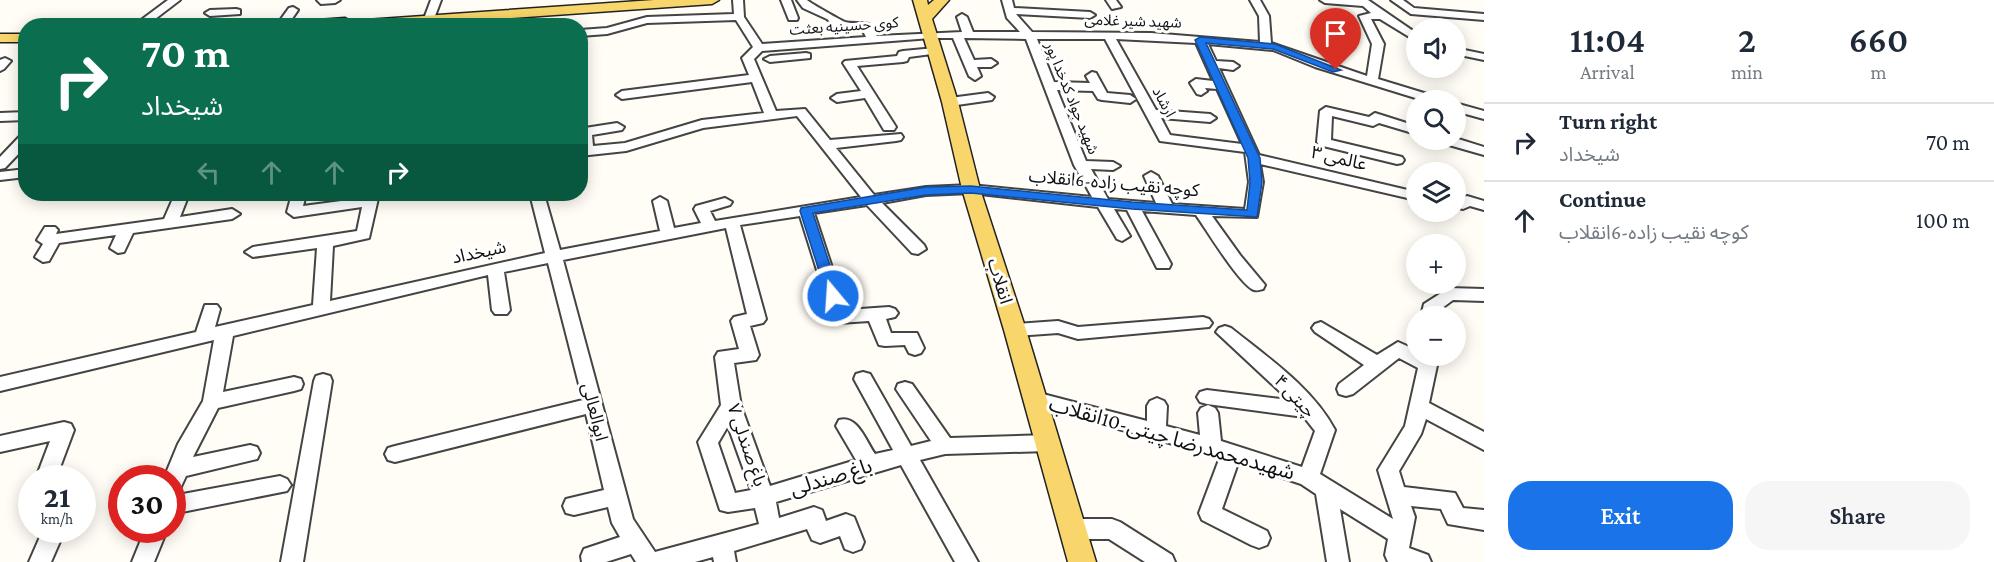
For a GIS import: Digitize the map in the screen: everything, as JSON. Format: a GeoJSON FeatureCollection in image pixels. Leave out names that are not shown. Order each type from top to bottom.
{"type":"FeatureCollection","features":[{"type":"Feature","properties":{"kind":"main road"},"geometry":{"type":"LineString","coordinates":[[449,18],[669,0]]}},
{"type":"Feature","properties":{"kind":"main road"},"geometry":{"type":"LineString","coordinates":[[537,10],[712,0]]}},
{"type":"Feature","properties":{"kind":"main road"},"geometry":{"type":"LineString","coordinates":[[924,19],[942,0]]}},
{"type":"Feature","properties":{"kind":"main road","name":"انقلاب"},"geometry":{"type":"LineString","coordinates":[[924,19],[950,102],[971,189],[1015,330],[1082,562]]}},
{"type":"Feature","properties":{"kind":"main road"},"geometry":{"type":"LineString","coordinates":[[0,40],[18,40]]}},
{"type":"Feature","properties":{"kind":"street"},"geometry":{"type":"LineString","coordinates":[[149,18],[175,0]]}},
{"type":"Feature","properties":{"kind":"street"},"geometry":{"type":"LineString","coordinates":[[210,13],[233,15],[244,0]]}},
{"type":"Feature","properties":{"kind":"street"},"geometry":{"type":"LineString","coordinates":[[320,3],[335,0]]}},
{"type":"Feature","properties":{"kind":"street"},"geometry":{"type":"LineString","coordinates":[[429,18],[436,0]]}},
{"type":"Feature","properties":{"kind":"street"},"geometry":{"type":"LineString","coordinates":[[738,0],[739,17],[759,48],[748,58],[772,117]]}},
{"type":"Feature","properties":{"kind":"street"},"geometry":{"type":"LineString","coordinates":[[786,0],[793,18]]}},
{"type":"Feature","properties":{"kind":"street"},"geometry":{"type":"LineString","coordinates":[[802,0],[818,13],[831,17],[840,25],[865,26],[874,40]]}},
{"type":"Feature","properties":{"kind":"street"},"geometry":{"type":"LineString","coordinates":[[1255,0],[1264,16],[1266,46]]}},
{"type":"Feature","properties":{"kind":"street"},"geometry":{"type":"LineString","coordinates":[[1326,0],[1364,2],[1406,32]]}},
{"type":"Feature","properties":{"kind":"street"},"geometry":{"type":"LineString","coordinates":[[1396,0],[1411,11],[1484,17]]}},
{"type":"Feature","properties":{"kind":"street"},"geometry":{"type":"LineString","coordinates":[[1009,5],[1090,15]]}},
{"type":"Feature","properties":{"kind":"street","name":"شهید جواد کدخدا پور"},"geometry":{"type":"LineString","coordinates":[[1009,5],[1012,18],[1030,36],[1081,165],[1122,236]]}},
{"type":"Feature","properties":{"kind":"street"},"geometry":{"type":"LineString","coordinates":[[287,18],[293,10]]}},
{"type":"Feature","properties":{"kind":"street"},"geometry":{"type":"LineString","coordinates":[[1372,81],[1378,44],[1364,16],[1382,16]]}},
{"type":"Feature","properties":{"kind":"street"},"geometry":{"type":"LineString","coordinates":[[588,32],[647,20],[691,25],[739,17]]}},
{"type":"Feature","properties":{"kind":"street"},"geometry":{"type":"LineString","coordinates":[[962,17],[963,35],[973,70],[991,63]]}},
{"type":"Feature","properties":{"kind":"street"},"geometry":{"type":"LineString","coordinates":[[826,145],[892,132],[849,63],[903,58],[903,54],[924,19]]}},
{"type":"Feature","properties":{"kind":"street","name":"کوی حسینیه بعثت"},"geometry":{"type":"LineString","coordinates":[[759,48],[874,40],[924,19]]}},
{"type":"Feature","properties":{"kind":"street","name":"شهید شیر غلامی"},"geometry":{"type":"LineString","coordinates":[[924,19],[963,35],[1171,38],[1275,46],[1287,58],[1316,69],[1372,81],[1406,92]]}},
{"type":"Feature","properties":{"kind":"street","name":"ارشاد"},"geometry":{"type":"LineString","coordinates":[[1109,36],[1165,138],[1252,154]]}},
{"type":"Feature","properties":{"kind":"street"},"geometry":{"type":"LineString","coordinates":[[1171,38],[1179,52]]}},
{"type":"Feature","properties":{"kind":"street"},"geometry":{"type":"LineString","coordinates":[[1200,40],[1252,154]]}},
{"type":"Feature","properties":{"kind":"street"},"geometry":{"type":"LineString","coordinates":[[782,46],[788,57]]}},
{"type":"Feature","properties":{"kind":"street"},"geometry":{"type":"LineString","coordinates":[[1466,53],[1484,57]]}},
{"type":"Feature","properties":{"kind":"street"},"geometry":{"type":"LineString","coordinates":[[770,59],[806,56]]}},
{"type":"Feature","properties":{"kind":"street"},"geometry":{"type":"LineString","coordinates":[[1211,64],[1233,66]]}},
{"type":"Feature","properties":{"kind":"street"},"geometry":{"type":"LineString","coordinates":[[622,95],[655,88],[756,78]]}},
{"type":"Feature","properties":{"kind":"street"},"geometry":{"type":"LineString","coordinates":[[1049,86],[1095,82],[1102,96],[1130,99]]}},
{"type":"Feature","properties":{"kind":"street"},"geometry":{"type":"LineString","coordinates":[[1201,90],[1196,83],[1221,86]]}},
{"type":"Feature","properties":{"kind":"street"},"geometry":{"type":"LineString","coordinates":[[837,98],[868,94]]}},
{"type":"Feature","properties":{"kind":"street"},"geometry":{"type":"LineString","coordinates":[[950,102],[988,97]]}},
{"type":"Feature","properties":{"kind":"street"},"geometry":{"type":"LineString","coordinates":[[1397,160],[1324,142],[1326,111],[1373,122],[1375,117],[1406,127]]}},
{"type":"Feature","properties":{"kind":"street"},"geometry":{"type":"LineString","coordinates":[[1466,111],[1484,115]]}},
{"type":"Feature","properties":{"kind":"street"},"geometry":{"type":"LineString","coordinates":[[588,151],[626,147],[702,124],[800,112],[871,200],[918,249]]}},
{"type":"Feature","properties":{"kind":"street"},"geometry":{"type":"LineString","coordinates":[[1152,114],[1210,118]]}},
{"type":"Feature","properties":{"kind":"street"},"geometry":{"type":"LineString","coordinates":[[0,117],[18,116]]}},
{"type":"Feature","properties":{"kind":"street"},"geometry":{"type":"LineString","coordinates":[[588,132],[617,127]]}},
{"type":"Feature","properties":{"kind":"street"},"geometry":{"type":"LineString","coordinates":[[0,165],[18,146]]}},
{"type":"Feature","properties":{"kind":"street"},"geometry":{"type":"LineString","coordinates":[[1466,146],[1482,151]]}},
{"type":"Feature","properties":{"kind":"street","name":"عالمی ۳"},"geometry":{"type":"LineString","coordinates":[[1252,154],[1406,193]]}},
{"type":"Feature","properties":{"kind":"street","name":"کوچه نقیب زاده-6انقلاب"},"geometry":{"type":"LineString","coordinates":[[971,189],[1132,206],[1166,208],[1194,206],[1252,214],[1256,182],[1252,154]]}},
{"type":"Feature","properties":{"kind":"street"},"geometry":{"type":"LineString","coordinates":[[1081,165],[1113,166]]}},
{"type":"Feature","properties":{"kind":"street"},"geometry":{"type":"LineString","coordinates":[[0,176],[18,173]]}},
{"type":"Feature","properties":{"kind":"street"},"geometry":{"type":"LineString","coordinates":[[1151,176],[1166,208]]}},
{"type":"Feature","properties":{"kind":"street","name":"شیخداد"},"geometry":{"type":"LineString","coordinates":[[0,384],[495,268],[732,222],[926,191],[971,189]]}},
{"type":"Feature","properties":{"kind":"street"},"geometry":{"type":"LineString","coordinates":[[171,221],[179,201]]}},
{"type":"Feature","properties":{"kind":"street"},"geometry":{"type":"LineString","coordinates":[[297,201],[294,213],[352,201]]}},
{"type":"Feature","properties":{"kind":"street"},"geometry":{"type":"LineString","coordinates":[[253,252],[364,235],[371,201]]}},
{"type":"Feature","properties":{"kind":"street","name":"ابوالعالی"},"geometry":{"type":"LineString","coordinates":[[539,201],[623,523],[649,562]]}},
{"type":"Feature","properties":{"kind":"street"},"geometry":{"type":"LineString","coordinates":[[660,201],[668,234]]}},
{"type":"Feature","properties":{"kind":"street"},"geometry":{"type":"LineString","coordinates":[[1466,201],[1484,206]]}},
{"type":"Feature","properties":{"kind":"street"},"geometry":{"type":"LineString","coordinates":[[710,226],[701,209],[725,202]]}},
{"type":"Feature","properties":{"kind":"street"},"geometry":{"type":"LineString","coordinates":[[1132,206],[1162,264]]}},
{"type":"Feature","properties":{"kind":"street"},"geometry":{"type":"LineString","coordinates":[[1194,206],[1257,285]]}},
{"type":"Feature","properties":{"kind":"street"},"geometry":{"type":"LineString","coordinates":[[806,211],[839,317],[882,313],[885,340],[911,338],[915,348]]}},
{"type":"Feature","properties":{"kind":"street"},"geometry":{"type":"LineString","coordinates":[[43,257],[52,235],[232,214]]}},
{"type":"Feature","properties":{"kind":"street","name":"باغ صندلی ۷"},"geometry":{"type":"LineString","coordinates":[[732,222],[757,319],[740,321],[750,355],[724,357],[731,406],[765,497]]}},
{"type":"Feature","properties":{"kind":"street"},"geometry":{"type":"LineString","coordinates":[[118,248],[127,228]]}},
{"type":"Feature","properties":{"kind":"street"},"geometry":{"type":"LineString","coordinates":[[321,309],[325,242]]}},
{"type":"Feature","properties":{"kind":"street"},"geometry":{"type":"LineString","coordinates":[[495,268],[501,310]]}},
{"type":"Feature","properties":{"kind":"street"},"geometry":{"type":"LineString","coordinates":[[1433,306],[1449,294],[1484,295]]}},
{"type":"Feature","properties":{"kind":"street"},"geometry":{"type":"LineString","coordinates":[[204,336],[211,309]]}},
{"type":"Feature","properties":{"kind":"street"},"geometry":{"type":"LineString","coordinates":[[1015,330],[1058,327],[1078,333],[1203,323]]}},
{"type":"Feature","properties":{"kind":"street"},"geometry":{"type":"LineString","coordinates":[[1321,328],[1377,364]]}},
{"type":"Feature","properties":{"kind":"street"},"geometry":{"type":"LineString","coordinates":[[180,465],[188,444],[212,402],[225,331]]}},
{"type":"Feature","properties":{"kind":"street","name":"چیتی ۴"},"geometry":{"type":"LineString","coordinates":[[1225,332],[1292,389],[1311,410],[1324,430],[1317,483]]}},
{"type":"Feature","properties":{"kind":"street"},"geometry":{"type":"LineString","coordinates":[[1346,388],[1398,349],[1406,352]]}},
{"type":"Feature","properties":{"kind":"street"},"geometry":{"type":"LineString","coordinates":[[1397,551],[1404,517],[1388,470],[1414,428],[1428,366]]}},
{"type":"Feature","properties":{"kind":"street"},"geometry":{"type":"LineString","coordinates":[[863,380],[967,562]]}},
{"type":"Feature","properties":{"kind":"street"},"geometry":{"type":"LineString","coordinates":[[292,562],[323,381]]}},
{"type":"Feature","properties":{"kind":"street"},"geometry":{"type":"LineString","coordinates":[[212,402],[294,384]]}},
{"type":"Feature","properties":{"kind":"street"},"geometry":{"type":"LineString","coordinates":[[905,389],[945,446]]}},
{"type":"Feature","properties":{"kind":"street","name":"شهیدمحمدرضا چیتی-10انقلاب"},"geometry":{"type":"LineString","coordinates":[[1035,399],[1211,446],[1317,483],[1397,551],[1420,562]]}},
{"type":"Feature","properties":{"kind":"street"},"geometry":{"type":"LineString","coordinates":[[395,454],[594,405]]}},
{"type":"Feature","properties":{"kind":"street"},"geometry":{"type":"LineString","coordinates":[[1211,446],[1207,405],[1311,410]]}},
{"type":"Feature","properties":{"kind":"street","name":"باغ صندلی"},"geometry":{"type":"LineString","coordinates":[[731,406],[708,442],[728,503],[765,497],[870,464],[945,446],[1048,443]]}},
{"type":"Feature","properties":{"kind":"street"},"geometry":{"type":"LineString","coordinates":[[1156,430],[1157,406]]}},
{"type":"Feature","properties":{"kind":"street"},"geometry":{"type":"LineString","coordinates":[[1419,406],[1484,442]]}},
{"type":"Feature","properties":{"kind":"street"},"geometry":{"type":"LineString","coordinates":[[846,426],[870,464]]}},
{"type":"Feature","properties":{"kind":"street"},"geometry":{"type":"LineString","coordinates":[[0,444],[64,430],[51,465]]}},
{"type":"Feature","properties":{"kind":"street"},"geometry":{"type":"LineString","coordinates":[[186,473],[250,453]]}},
{"type":"Feature","properties":{"kind":"street"},"geometry":{"type":"LineString","coordinates":[[1232,453],[1210,513],[1259,538]]}},
{"type":"Feature","properties":{"kind":"street"},"geometry":{"type":"LineString","coordinates":[[1317,483],[1338,562]]}},
{"type":"Feature","properties":{"kind":"street"},"geometry":{"type":"LineString","coordinates":[[186,502],[280,485]]}},
{"type":"Feature","properties":{"kind":"street"},"geometry":{"type":"LineString","coordinates":[[1396,495],[1447,500],[1455,517],[1484,520]]}},
{"type":"Feature","properties":{"kind":"street"},"geometry":{"type":"LineString","coordinates":[[574,507],[616,496]]}},
{"type":"Feature","properties":{"kind":"street"},"geometry":{"type":"LineString","coordinates":[[765,497],[771,531]]}},
{"type":"Feature","properties":{"kind":"street"},"geometry":{"type":"LineString","coordinates":[[657,562],[723,553],[771,531],[814,517],[820,533],[846,524],[853,542]]}},
{"type":"Feature","properties":{"kind":"street"},"geometry":{"type":"LineString","coordinates":[[1073,529],[1112,529],[1164,562]]}},
{"type":"Feature","properties":{"kind":"street"},"geometry":{"type":"LineString","coordinates":[[40,562],[48,543]]}},
{"type":"Feature","properties":{"kind":"street"},"geometry":{"type":"LineString","coordinates":[[143,562],[151,543]]}},
{"type":"Feature","properties":{"kind":"street"},"geometry":{"type":"LineString","coordinates":[[593,562],[592,556],[636,543]]}},
{"type":"Feature","properties":{"kind":"route"},"geometry":{"type":"LineString","coordinates":[[833,296],[806,211],[926,191],[971,189],[1132,206],[1252,214],[1256,182],[1254,158],[1200,40],[1275,46],[1336,70]]}}]}
